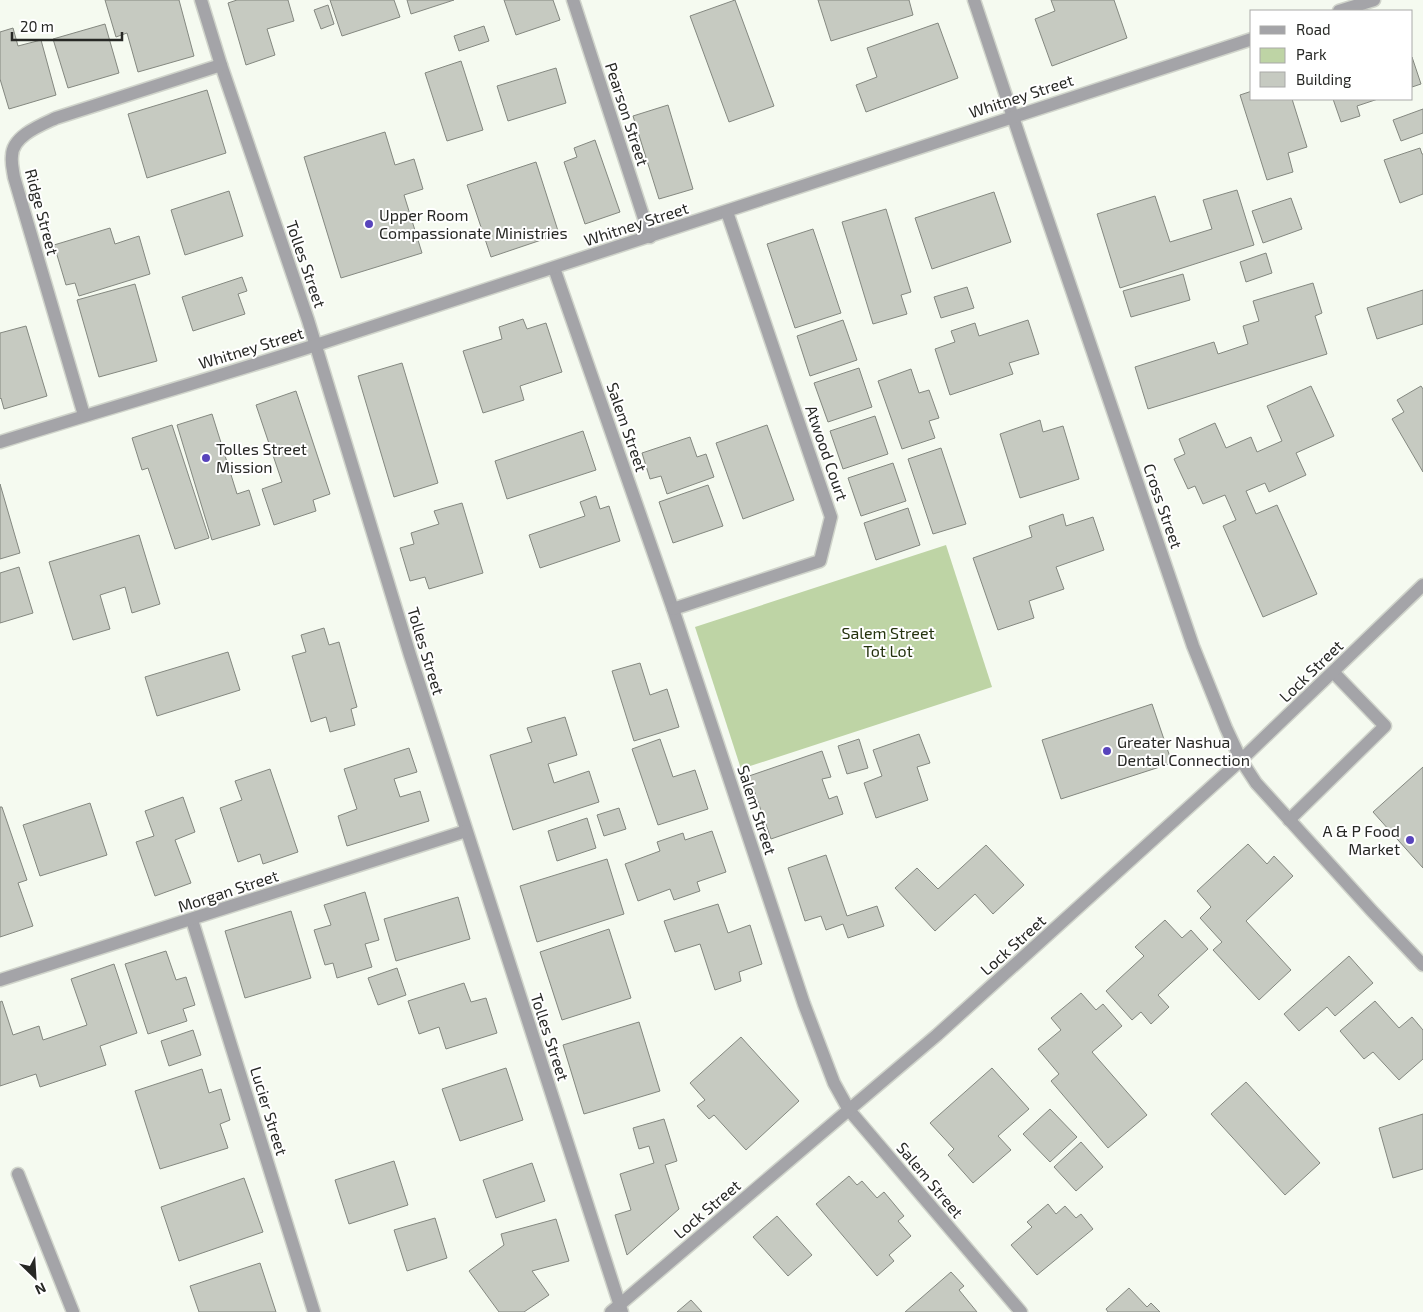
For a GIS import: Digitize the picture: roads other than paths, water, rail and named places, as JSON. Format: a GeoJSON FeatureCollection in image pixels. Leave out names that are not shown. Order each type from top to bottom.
{"type":"FeatureCollection","features":[{"type":"Feature","properties":{"kind":"street","name":"Tolles Street"},"geometry":{"type":"LineString","coordinates":[[201,0],[220,65],[315,345],[617,1310]]}},
{"type":"Feature","properties":{"kind":"street","name":"Pearson Street"},"geometry":{"type":"LineString","coordinates":[[573,0],[650,237]]}},
{"type":"Feature","properties":{"kind":"street","name":"Cross Street"},"geometry":{"type":"LineString","coordinates":[[974,0],[1193,646],[1226,728],[1256,783],[1423,965]]}},
{"type":"Feature","properties":{"kind":"street"},"geometry":{"type":"LineString","coordinates":[[1342,10],[1374,0]]}},
{"type":"Feature","properties":{"kind":"street","name":"Whitney Street"},"geometry":{"type":"LineString","coordinates":[[0,442],[315,345],[1250,40]]}},
{"type":"Feature","properties":{"kind":"street","name":"Ridge Street"},"geometry":{"type":"LineString","coordinates":[[84,415],[14,176],[11,154],[20,139],[35,128],[56,118],[220,65]]}},
{"type":"Feature","properties":{"kind":"street","name":"Atwood Court"},"geometry":{"type":"LineString","coordinates":[[674,608],[820,560],[831,518],[727,212]]}},
{"type":"Feature","properties":{"kind":"street","name":"Salem Street"},"geometry":{"type":"LineString","coordinates":[[554,268],[674,608],[804,1004],[834,1083],[849,1110],[1021,1312]]}},
{"type":"Feature","properties":{"kind":"street","name":"Lock Street"},"geometry":{"type":"LineString","coordinates":[[617,1310],[930,1041],[1242,760],[1423,586]]}},
{"type":"Feature","properties":{"kind":"street"},"geometry":{"type":"LineString","coordinates":[[1289,820],[1385,726],[1333,672]]}},
{"type":"Feature","properties":{"kind":"street","name":"Morgan Street"},"geometry":{"type":"LineString","coordinates":[[0,980],[466,832]]}},
{"type":"Feature","properties":{"kind":"street","name":"Lucier Street"},"geometry":{"type":"LineString","coordinates":[[192,920],[314,1312]]}},
{"type":"Feature","properties":{"kind":"street"},"geometry":{"type":"LineString","coordinates":[[18,1174],[73,1312]]}},
{"type":"Feature","properties":{"kind":"place","name":"Upper Room Compassionate Ministries"},"geometry":{"type":"Point","coordinates":[369,224]}},
{"type":"Feature","properties":{"kind":"place","name":"Tolles Street Mission"},"geometry":{"type":"Point","coordinates":[206,458]}},
{"type":"Feature","properties":{"kind":"place","name":"Greater Nashua Dental Connection"},"geometry":{"type":"Point","coordinates":[1107,751]}},
{"type":"Feature","properties":{"kind":"place","name":"A & P Food Market"},"geometry":{"type":"Point","coordinates":[1410,840]}},
{"type":"Feature","properties":{"kind":"park label","name":"Salem Street Tot Lot"},"geometry":{"type":"Point","coordinates":[888,642]}}]}
